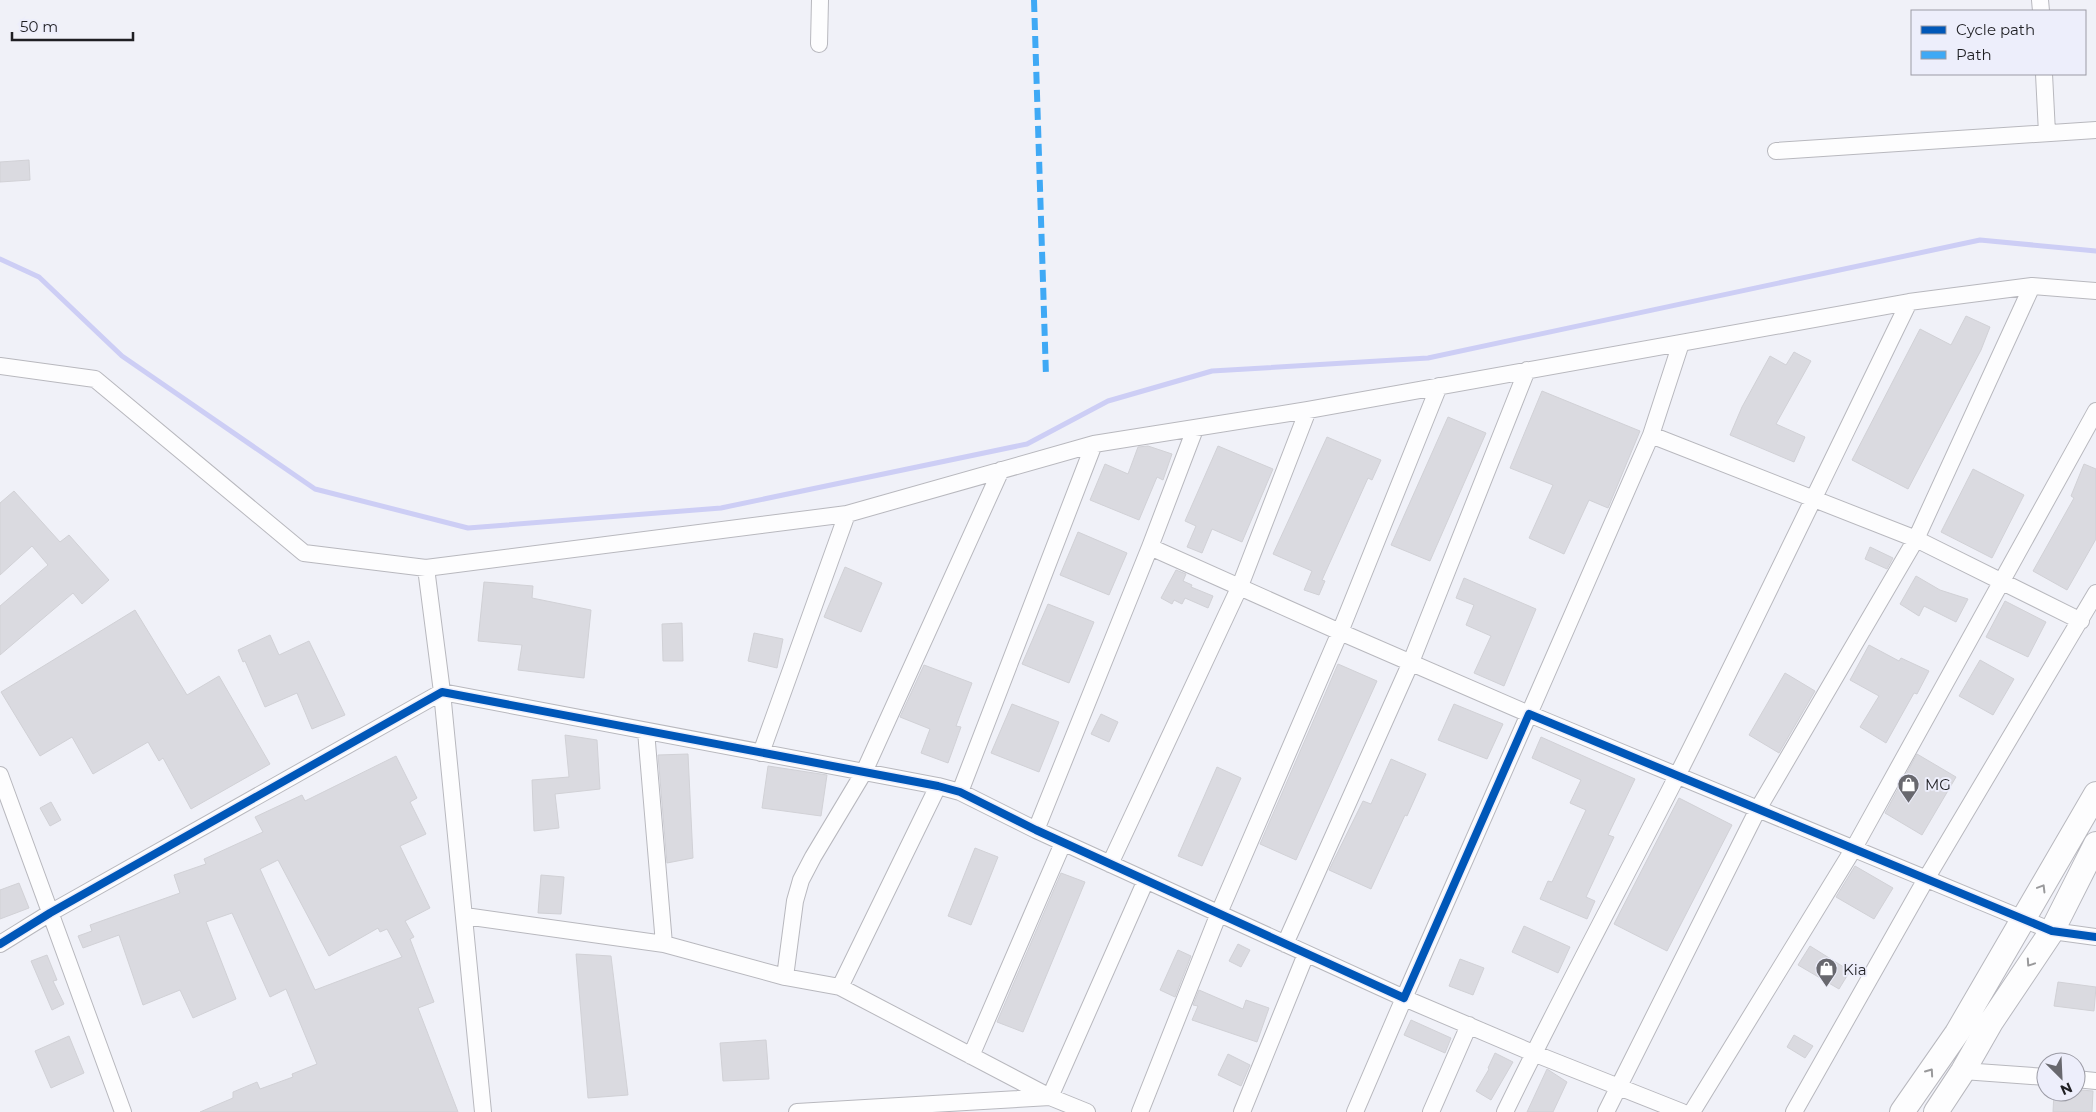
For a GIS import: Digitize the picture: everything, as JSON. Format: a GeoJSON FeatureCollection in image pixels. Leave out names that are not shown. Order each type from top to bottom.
{"type":"FeatureCollection","features":[{"type":"Feature","properties":{"kind":"main road"},"geometry":{"type":"LineString","coordinates":[[1902,1112],[1957,1033],[2096,794]]}},
{"type":"Feature","properties":{"kind":"main road"},"geometry":{"type":"LineString","coordinates":[[1936,1112],[1963,1071],[1991,1022],[2052,931],[2094,852]]}},
{"type":"Feature","properties":{"kind":"street"},"geometry":{"type":"LineString","coordinates":[[819,44],[820,0]]}},
{"type":"Feature","properties":{"kind":"street"},"geometry":{"type":"LineString","coordinates":[[2044,75],[2047,133]]}},
{"type":"Feature","properties":{"kind":"street"},"geometry":{"type":"LineString","coordinates":[[1776,151],[2096,130]]}},
{"type":"Feature","properties":{"kind":"street"},"geometry":{"type":"LineString","coordinates":[[0,366],[95,379],[304,553],[426,568],[847,514],[1094,444],[1308,410],[1909,302],[2032,286],[2096,291]]}},
{"type":"Feature","properties":{"kind":"street"},"geometry":{"type":"LineString","coordinates":[[1606,1112],[1758,809],[1916,539],[2032,286]]}},
{"type":"Feature","properties":{"kind":"street"},"geometry":{"type":"LineString","coordinates":[[1505,1112],[1533,1053],[1677,775],[1814,500],[1909,302]]}},
{"type":"Feature","properties":{"kind":"street"},"geometry":{"type":"LineString","coordinates":[[1355,1112],[1651,434],[1681,343]]}},
{"type":"Feature","properties":{"kind":"street"},"geometry":{"type":"LineString","coordinates":[[1285,944],[1411,662],[1527,370]]}},
{"type":"Feature","properties":{"kind":"street"},"geometry":{"type":"LineString","coordinates":[[1140,1112],[1219,913],[1340,632],[1439,386]]}},
{"type":"Feature","properties":{"kind":"street"},"geometry":{"type":"LineString","coordinates":[[1110,864],[1240,586],[1308,410]]}},
{"type":"Feature","properties":{"kind":"street"},"geometry":{"type":"LineString","coordinates":[[1692,1112],[1854,848],[2000,581],[2096,411]]}},
{"type":"Feature","properties":{"kind":"street"},"geometry":{"type":"LineString","coordinates":[[1036,830],[1195,429]]}},
{"type":"Feature","properties":{"kind":"street"},"geometry":{"type":"LineString","coordinates":[[1651,434],[1916,539],[2081,621]]}},
{"type":"Feature","properties":{"kind":"street"},"geometry":{"type":"LineString","coordinates":[[960,792],[1094,444]]}},
{"type":"Feature","properties":{"kind":"street"},"geometry":{"type":"LineString","coordinates":[[785,977],[795,901],[801,880],[864,772],[1001,470]]}},
{"type":"Feature","properties":{"kind":"street"},"geometry":{"type":"LineString","coordinates":[[761,753],[847,514]]}},
{"type":"Feature","properties":{"kind":"street"},"geometry":{"type":"LineString","coordinates":[[1150,546],[1340,632],[1529,714],[1926,879],[2052,931],[2096,937]]}},
{"type":"Feature","properties":{"kind":"street"},"geometry":{"type":"LineString","coordinates":[[426,568],[442,692],[465,916],[482,1112]]}},
{"type":"Feature","properties":{"kind":"street"},"geometry":{"type":"LineString","coordinates":[[1798,1111],[1926,879],[2096,593]]}},
{"type":"Feature","properties":{"kind":"street"},"geometry":{"type":"LineString","coordinates":[[0,944],[50,912],[442,692],[938,786],[960,792],[1063,843],[1404,998],[1618,1088],[1682,1112]]}},
{"type":"Feature","properties":{"kind":"street"},"geometry":{"type":"LineString","coordinates":[[646,731],[664,944]]}},
{"type":"Feature","properties":{"kind":"street"},"geometry":{"type":"LineString","coordinates":[[0,775],[122,1112]]}},
{"type":"Feature","properties":{"kind":"street"},"geometry":{"type":"LineString","coordinates":[[840,987],[938,786]]}},
{"type":"Feature","properties":{"kind":"street"},"geometry":{"type":"LineString","coordinates":[[970,1056],[1063,843]]}},
{"type":"Feature","properties":{"kind":"street"},"geometry":{"type":"LineString","coordinates":[[1050,1097],[1146,880]]}},
{"type":"Feature","properties":{"kind":"street"},"geometry":{"type":"LineString","coordinates":[[465,916],[664,944],[785,977],[840,987],[1050,1097],[1087,1112]]}},
{"type":"Feature","properties":{"kind":"street"},"geometry":{"type":"LineString","coordinates":[[1242,1112],[1306,954]]}},
{"type":"Feature","properties":{"kind":"street"},"geometry":{"type":"LineString","coordinates":[[1431,1112],[1469,1026]]}},
{"type":"Feature","properties":{"kind":"street"},"geometry":{"type":"LineString","coordinates":[[1963,1071],[2036,1076]]}},
{"type":"Feature","properties":{"kind":"street"},"geometry":{"type":"LineString","coordinates":[[797,1112],[865,1110],[1050,1097]]}},
{"type":"Feature","properties":{"kind":"building"},"geometry":{"type":"Polygon","coordinates":[[[29,160],[30,180],[0,182],[0,162],[29,160]]]}},
{"type":"Feature","properties":{"kind":"building"},"geometry":{"type":"Polygon","coordinates":[[[1966,316],[1990,327],[1981,350],[1908,489],[1852,460],[1920,329],[1951,345],[1966,316]]]}},
{"type":"Feature","properties":{"kind":"building"},"geometry":{"type":"Polygon","coordinates":[[[1794,352],[1811,361],[1776,424],[1805,437],[1794,462],[1730,435],[1742,407],[1770,356],[1786,365],[1794,352]]]}},
{"type":"Feature","properties":{"kind":"building"},"geometry":{"type":"Polygon","coordinates":[[[1542,391],[1640,431],[1608,508],[1589,500],[1564,554],[1529,538],[1553,485],[1510,468],[1542,391]]]}},
{"type":"Feature","properties":{"kind":"building"},"geometry":{"type":"Polygon","coordinates":[[[1448,417],[1486,433],[1430,561],[1391,545],[1448,417]]]}},
{"type":"Feature","properties":{"kind":"building"},"geometry":{"type":"Polygon","coordinates":[[[1327,437],[1381,460],[1372,480],[1368,478],[1322,580],[1325,581],[1319,595],[1304,590],[1312,571],[1273,554],[1327,437]]]}},
{"type":"Feature","properties":{"kind":"building"},"geometry":{"type":"Polygon","coordinates":[[[1148,446],[1172,454],[1163,480],[1157,477],[1139,520],[1090,500],[1105,464],[1128,474],[1138,447],[1148,446]]]}},
{"type":"Feature","properties":{"kind":"building"},"geometry":{"type":"Polygon","coordinates":[[[1218,446],[1273,469],[1242,542],[1212,529],[1202,553],[1187,547],[1196,526],[1185,521],[1218,446]]]}},
{"type":"Feature","properties":{"kind":"building"},"geometry":{"type":"Polygon","coordinates":[[[2084,464],[2096,469],[2096,539],[2067,590],[2033,571],[2074,498],[2071,496],[2084,464]]]}},
{"type":"Feature","properties":{"kind":"building"},"geometry":{"type":"Polygon","coordinates":[[[1973,469],[2024,495],[1992,558],[1941,532],[1973,469]]]}},
{"type":"Feature","properties":{"kind":"building"},"geometry":{"type":"Polygon","coordinates":[[[14,491],[60,542],[69,535],[109,580],[82,604],[73,593],[0,655],[0,606],[48,565],[32,546],[0,575],[0,503],[14,491]]]}},
{"type":"Feature","properties":{"kind":"building"},"geometry":{"type":"Polygon","coordinates":[[[1078,532],[1127,553],[1109,595],[1060,575],[1078,532]]]}},
{"type":"Feature","properties":{"kind":"building"},"geometry":{"type":"Polygon","coordinates":[[[1870,547],[1893,558],[1887,569],[1865,559],[1870,547]]]}},
{"type":"Feature","properties":{"kind":"building"},"geometry":{"type":"Polygon","coordinates":[[[845,567],[882,583],[861,632],[824,617],[845,567]]]}},
{"type":"Feature","properties":{"kind":"building"},"geometry":{"type":"Polygon","coordinates":[[[1176,570],[1186,574],[1183,581],[1192,585],[1191,587],[1213,596],[1208,608],[1185,598],[1182,604],[1174,600],[1172,604],[1161,598],[1176,570]]]}},
{"type":"Feature","properties":{"kind":"building"},"geometry":{"type":"Polygon","coordinates":[[[1916,576],[1940,590],[1968,599],[1956,622],[1924,606],[1919,616],[1900,604],[1916,576]]]}},
{"type":"Feature","properties":{"kind":"building"},"geometry":{"type":"Polygon","coordinates":[[[1464,578],[1536,609],[1504,686],[1474,673],[1491,636],[1466,625],[1474,605],[1456,598],[1464,578]]]}},
{"type":"Feature","properties":{"kind":"building"},"geometry":{"type":"Polygon","coordinates":[[[484,582],[533,586],[532,598],[591,610],[584,678],[518,670],[522,645],[478,641],[484,582]]]}},
{"type":"Feature","properties":{"kind":"building"},"geometry":{"type":"Polygon","coordinates":[[[2005,601],[2046,622],[2028,657],[1986,637],[2005,601]]]}},
{"type":"Feature","properties":{"kind":"building"},"geometry":{"type":"Polygon","coordinates":[[[1048,604],[1094,622],[1069,683],[1022,664],[1048,604]]]}},
{"type":"Feature","properties":{"kind":"building"},"geometry":{"type":"Polygon","coordinates":[[[135,610],[187,695],[219,676],[270,764],[191,809],[163,758],[159,761],[148,742],[93,774],[72,737],[40,756],[1,692],[135,610]]]}},
{"type":"Feature","properties":{"kind":"building"},"geometry":{"type":"Polygon","coordinates":[[[682,623],[683,661],[663,661],[662,624],[682,623]]]}},
{"type":"Feature","properties":{"kind":"building"},"geometry":{"type":"Polygon","coordinates":[[[754,633],[783,639],[777,668],[748,661],[754,633]]]}},
{"type":"Feature","properties":{"kind":"building"},"geometry":{"type":"Polygon","coordinates":[[[270,635],[279,655],[309,641],[345,715],[312,729],[297,693],[265,707],[245,661],[243,662],[238,650],[270,635]]]}},
{"type":"Feature","properties":{"kind":"building"},"geometry":{"type":"Polygon","coordinates":[[[1869,645],[1899,661],[1901,658],[1929,671],[1917,694],[1914,693],[1886,743],[1860,727],[1879,696],[1850,680],[1869,645]]]}},
{"type":"Feature","properties":{"kind":"building"},"geometry":{"type":"Polygon","coordinates":[[[1980,660],[2014,679],[1993,715],[1959,696],[1980,660]]]}},
{"type":"Feature","properties":{"kind":"building"},"geometry":{"type":"Polygon","coordinates":[[[1338,664],[1377,681],[1296,860],[1260,844],[1338,664]]]}},
{"type":"Feature","properties":{"kind":"building"},"geometry":{"type":"Polygon","coordinates":[[[924,665],[972,683],[956,726],[961,727],[948,763],[921,753],[930,729],[900,717],[924,665]]]}},
{"type":"Feature","properties":{"kind":"building"},"geometry":{"type":"Polygon","coordinates":[[[1785,673],[1815,691],[1779,753],[1749,735],[1785,673]]]}},
{"type":"Feature","properties":{"kind":"building"},"geometry":{"type":"Polygon","coordinates":[[[1012,704],[1059,722],[1039,772],[991,753],[1012,704]]]}},
{"type":"Feature","properties":{"kind":"building"},"geometry":{"type":"Polygon","coordinates":[[[1454,704],[1503,724],[1487,759],[1438,740],[1454,704]]]}},
{"type":"Feature","properties":{"kind":"building"},"geometry":{"type":"Polygon","coordinates":[[[1101,714],[1118,722],[1109,742],[1091,734],[1101,714]]]}},
{"type":"Feature","properties":{"kind":"building"},"geometry":{"type":"Polygon","coordinates":[[[565,735],[597,740],[600,789],[555,794],[559,828],[534,831],[532,780],[569,777],[565,735]]]}},
{"type":"Feature","properties":{"kind":"building"},"geometry":{"type":"Polygon","coordinates":[[[1541,737],[1635,779],[1608,835],[1614,837],[1586,897],[1595,901],[1587,919],[1540,899],[1548,881],[1552,882],[1586,810],[1570,803],[1581,780],[1532,758],[1541,737]]]}},
{"type":"Feature","properties":{"kind":"building"},"geometry":{"type":"Polygon","coordinates":[[[688,754],[693,858],[667,863],[658,755],[688,754]]]}},
{"type":"Feature","properties":{"kind":"building"},"geometry":{"type":"Polygon","coordinates":[[[1917,754],[1956,777],[1922,835],[1885,813],[1917,754]]]}},
{"type":"Feature","properties":{"kind":"building"},"geometry":{"type":"Polygon","coordinates":[[[396,756],[417,798],[410,802],[426,834],[400,846],[430,908],[405,921],[414,937],[410,939],[434,1002],[418,1008],[458,1112],[200,1112],[233,1098],[233,1092],[257,1082],[260,1089],[293,1077],[292,1074],[317,1064],[286,989],[270,997],[232,913],[206,922],[236,999],[193,1018],[180,990],[143,1005],[119,935],[83,948],[78,936],[92,931],[90,925],[180,893],[174,875],[206,864],[204,859],[263,832],[255,817],[302,795],[305,801],[396,756]],[[278,860],[260,869],[315,990],[402,957],[387,929],[380,932],[378,928],[329,956],[278,860]]]}},
{"type":"Feature","properties":{"kind":"building"},"geometry":{"type":"Polygon","coordinates":[[[1391,759],[1426,774],[1371,889],[1329,870],[1363,801],[1371,804],[1391,759]]]}},
{"type":"Feature","properties":{"kind":"building"},"geometry":{"type":"Polygon","coordinates":[[[768,766],[827,775],[821,816],[762,808],[768,766]]]}},
{"type":"Feature","properties":{"kind":"building"},"geometry":{"type":"Polygon","coordinates":[[[1217,767],[1241,778],[1202,866],[1178,856],[1217,767]]]}},
{"type":"Feature","properties":{"kind":"building"},"geometry":{"type":"Polygon","coordinates":[[[1679,798],[1732,825],[1667,951],[1614,924],[1679,798]]]}},
{"type":"Feature","properties":{"kind":"building"},"geometry":{"type":"Polygon","coordinates":[[[51,802],[61,820],[50,826],[40,808],[51,802]]]}},
{"type":"Feature","properties":{"kind":"building"},"geometry":{"type":"Polygon","coordinates":[[[975,848],[998,857],[971,925],[948,916],[975,848]]]}},
{"type":"Feature","properties":{"kind":"building"},"geometry":{"type":"Polygon","coordinates":[[[1855,866],[1893,888],[1874,919],[1836,897],[1855,866]]]}},
{"type":"Feature","properties":{"kind":"building"},"geometry":{"type":"Polygon","coordinates":[[[1061,873],[1085,882],[1023,1032],[997,1022],[1061,873]]]}},
{"type":"Feature","properties":{"kind":"building"},"geometry":{"type":"Polygon","coordinates":[[[541,875],[564,877],[561,914],[538,913],[541,875]]]}},
{"type":"Feature","properties":{"kind":"building"},"geometry":{"type":"Polygon","coordinates":[[[19,883],[29,908],[0,919],[0,890],[19,883]]]}},
{"type":"Feature","properties":{"kind":"building"},"geometry":{"type":"Polygon","coordinates":[[[1524,926],[1570,947],[1558,973],[1512,952],[1524,926]]]}},
{"type":"Feature","properties":{"kind":"building"},"geometry":{"type":"Polygon","coordinates":[[[1238,944],[1250,950],[1241,967],[1229,961],[1238,944]]]}},
{"type":"Feature","properties":{"kind":"building"},"geometry":{"type":"Polygon","coordinates":[[[1810,946],[1850,971],[1839,989],[1798,965],[1810,946]]]}},
{"type":"Feature","properties":{"kind":"building"},"geometry":{"type":"Polygon","coordinates":[[[1178,950],[1191,956],[1175,997],[1160,990],[1178,950]]]}},
{"type":"Feature","properties":{"kind":"building"},"geometry":{"type":"Polygon","coordinates":[[[576,954],[611,956],[628,1095],[588,1098],[576,954]]]}},
{"type":"Feature","properties":{"kind":"building"},"geometry":{"type":"Polygon","coordinates":[[[47,955],[57,980],[53,981],[64,1004],[52,1010],[31,961],[47,955]]]}},
{"type":"Feature","properties":{"kind":"building"},"geometry":{"type":"Polygon","coordinates":[[[1460,959],[1484,968],[1473,995],[1449,986],[1460,959]]]}},
{"type":"Feature","properties":{"kind":"building"},"geometry":{"type":"Polygon","coordinates":[[[2058,982],[2096,987],[2094,1011],[2054,1006],[2058,982]]]}},
{"type":"Feature","properties":{"kind":"building"},"geometry":{"type":"Polygon","coordinates":[[[1199,990],[1243,1009],[1246,1000],[1269,1008],[1257,1042],[1192,1020],[1198,1006],[1193,1005],[1199,990]]]}},
{"type":"Feature","properties":{"kind":"building"},"geometry":{"type":"Polygon","coordinates":[[[1411,1020],[1451,1038],[1445,1053],[1404,1035],[1411,1020]]]}},
{"type":"Feature","properties":{"kind":"building"},"geometry":{"type":"Polygon","coordinates":[[[1794,1035],[1813,1046],[1805,1058],[1787,1047],[1794,1035]]]}},
{"type":"Feature","properties":{"kind":"building"},"geometry":{"type":"Polygon","coordinates":[[[69,1036],[84,1073],[51,1088],[35,1051],[69,1036]]]}},
{"type":"Feature","properties":{"kind":"building"},"geometry":{"type":"Polygon","coordinates":[[[766,1040],[769,1079],[723,1081],[720,1043],[766,1040]]]}},
{"type":"Feature","properties":{"kind":"building"},"geometry":{"type":"Polygon","coordinates":[[[1495,1053],[1513,1062],[1491,1100],[1476,1091],[1489,1069],[1495,1053]]]}},
{"type":"Feature","properties":{"kind":"building"},"geometry":{"type":"Polygon","coordinates":[[[1228,1054],[1250,1065],[1241,1086],[1218,1075],[1228,1054]]]}},
{"type":"Feature","properties":{"kind":"building"},"geometry":{"type":"Polygon","coordinates":[[[1547,1069],[1567,1082],[1553,1112],[1527,1112],[1547,1069]]]}},
{"type":"Feature","properties":{"kind":"building"},"geometry":{"type":"Polygon","coordinates":[[[2086,1090],[2093,1091],[2092,1112],[2053,1112],[2054,1102],[2086,1102],[2086,1090]]]}},
{"type":"Feature","properties":{"kind":"waterway"},"geometry":{"type":"LineString","coordinates":[[0,259],[39,277],[122,356],[315,489],[468,528],[721,508],[1027,444],[1108,401],[1212,371],[1428,358],[1980,240],[2096,251]]}},
{"type":"Feature","properties":{"kind":"marked path"},"geometry":{"type":"LineString","coordinates":[[1034,0],[1046,376]]}},
{"type":"Feature","properties":{"kind":"cycle path"},"geometry":{"type":"LineString","coordinates":[[0,944],[50,913],[442,692],[938,786],[960,792],[1036,830],[1404,998],[1529,714],[2052,931],[2096,937]]}},
{"type":"Feature","properties":{"kind":"place","name":"MG"},"geometry":{"type":"Point","coordinates":[1909,803]}},
{"type":"Feature","properties":{"kind":"place","name":"Kia"},"geometry":{"type":"Point","coordinates":[1827,988]}}]}
